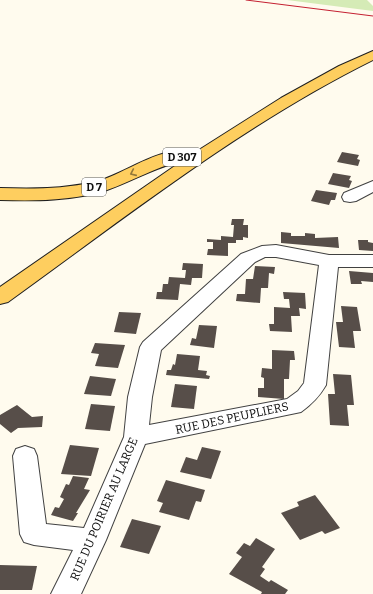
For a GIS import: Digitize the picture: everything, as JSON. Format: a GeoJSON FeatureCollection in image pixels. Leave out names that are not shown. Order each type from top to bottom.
{"type":"FeatureCollection","features":[{"type":"Feature","properties":{"kind":"main road","name":"D 307"},"geometry":{"type":"LineString","coordinates":[[0,281],[231,125],[332,66],[373,47]]}},
{"type":"Feature","properties":{"kind":"main road","name":"D 307"},"geometry":{"type":"LineString","coordinates":[[0,297],[204,154],[300,92],[373,55]]}},
{"type":"Feature","properties":{"kind":"main road","name":"D 7"},"geometry":{"type":"LineString","coordinates":[[0,194],[37,195],[75,191],[101,186],[162,160],[183,156]]}},
{"type":"Feature","properties":{"kind":"street"},"geometry":{"type":"LineString","coordinates":[[350,197],[373,186]]}},
{"type":"Feature","properties":{"kind":"street","name":"RUE DU POIRIER AU LARGE"},"geometry":{"type":"LineString","coordinates":[[66,594],[92,540],[136,437],[140,397],[151,347],[248,258],[262,252],[291,252],[329,261],[373,261]]}},
{"type":"Feature","properties":{"kind":"street","name":"RUE DES PEUPLIERS"},"geometry":{"type":"LineString","coordinates":[[136,437],[293,406],[306,396],[315,385],[329,261]]}},
{"type":"Feature","properties":{"kind":"street"},"geometry":{"type":"LineString","coordinates":[[25,456],[34,534],[92,540]]}},
{"type":"Feature","properties":{"kind":"green space"},"geometry":{"type":"Polygon","coordinates":[[[287,0],[367,0],[373,6],[373,11],[287,0]]]}},
{"type":"Feature","properties":{"kind":"building"},"geometry":{"type":"Polygon","coordinates":[[[342,152],[359,155],[357,159],[360,160],[358,166],[337,162],[342,152]]]}},
{"type":"Feature","properties":{"kind":"building"},"geometry":{"type":"Polygon","coordinates":[[[333,173],[351,176],[349,180],[352,181],[349,188],[328,184],[333,173]]]}},
{"type":"Feature","properties":{"kind":"building"},"geometry":{"type":"Polygon","coordinates":[[[316,190],[337,193],[335,200],[331,200],[329,205],[311,201],[316,190]]]}},
{"type":"Feature","properties":{"kind":"building"},"geometry":{"type":"Polygon","coordinates":[[[232,219],[244,219],[243,225],[248,225],[248,238],[243,237],[243,240],[236,240],[236,243],[228,243],[228,256],[207,255],[208,249],[213,249],[213,242],[207,242],[207,239],[221,240],[221,236],[233,237],[234,225],[231,225],[232,219]]]}},
{"type":"Feature","properties":{"kind":"building"},"geometry":{"type":"Polygon","coordinates":[[[281,232],[291,233],[291,236],[305,236],[305,233],[315,234],[315,238],[338,237],[339,248],[281,243],[281,232]]]}},
{"type":"Feature","properties":{"kind":"building"},"geometry":{"type":"Polygon","coordinates":[[[358,240],[368,240],[368,242],[373,243],[373,251],[359,250],[358,240]]]}},
{"type":"Feature","properties":{"kind":"building"},"geometry":{"type":"Polygon","coordinates":[[[183,263],[203,264],[202,278],[192,278],[191,285],[180,284],[178,300],[156,299],[157,292],[162,292],[163,284],[168,284],[169,277],[185,278],[186,270],[182,270],[183,263]]]}},
{"type":"Feature","properties":{"kind":"building"},"geometry":{"type":"Polygon","coordinates":[[[255,266],[275,267],[274,274],[269,273],[268,288],[261,288],[260,303],[236,301],[237,294],[245,294],[246,279],[253,279],[255,266]]]}},
{"type":"Feature","properties":{"kind":"building"},"geometry":{"type":"Polygon","coordinates":[[[349,271],[373,273],[373,282],[361,281],[362,284],[351,284],[349,271]]]}},
{"type":"Feature","properties":{"kind":"building"},"geometry":{"type":"Polygon","coordinates":[[[283,292],[305,293],[306,309],[299,308],[300,316],[291,316],[292,332],[270,331],[269,324],[274,324],[274,307],[290,308],[289,299],[284,299],[283,292]]]}},
{"type":"Feature","properties":{"kind":"building"},"geometry":{"type":"Polygon","coordinates":[[[341,306],[357,307],[361,331],[353,331],[355,348],[339,347],[336,322],[343,322],[341,306]]]}},
{"type":"Feature","properties":{"kind":"building"},"geometry":{"type":"Polygon","coordinates":[[[119,312],[141,313],[136,334],[114,332],[119,312]]]}},
{"type":"Feature","properties":{"kind":"building"},"geometry":{"type":"Polygon","coordinates":[[[199,325],[217,326],[214,348],[190,345],[192,338],[196,339],[199,325]]]}},
{"type":"Feature","properties":{"kind":"building"},"geometry":{"type":"Polygon","coordinates":[[[95,343],[125,345],[118,368],[95,366],[99,354],[91,353],[95,343]]]}},
{"type":"Feature","properties":{"kind":"building"},"geometry":{"type":"Polygon","coordinates":[[[272,350],[294,351],[295,360],[290,360],[289,379],[284,379],[284,399],[258,397],[258,388],[264,388],[264,378],[261,377],[262,368],[272,369],[272,350]]]}},
{"type":"Feature","properties":{"kind":"building"},"geometry":{"type":"Polygon","coordinates":[[[177,354],[200,356],[198,370],[207,371],[206,375],[210,376],[209,379],[166,375],[167,370],[171,370],[173,364],[175,365],[177,354]]]}},
{"type":"Feature","properties":{"kind":"building"},"geometry":{"type":"Polygon","coordinates":[[[333,374],[351,375],[354,405],[347,405],[349,426],[330,425],[328,394],[335,394],[333,374]]]}},
{"type":"Feature","properties":{"kind":"building"},"geometry":{"type":"Polygon","coordinates":[[[90,376],[116,379],[111,396],[84,394],[90,376]]]}},
{"type":"Feature","properties":{"kind":"building"},"geometry":{"type":"Polygon","coordinates":[[[175,384],[197,386],[194,409],[171,407],[175,384]]]}},
{"type":"Feature","properties":{"kind":"building"},"geometry":{"type":"Polygon","coordinates":[[[91,404],[115,406],[110,431],[85,429],[91,404]]]}},
{"type":"Feature","properties":{"kind":"building"},"geometry":{"type":"Polygon","coordinates":[[[17,405],[32,417],[43,416],[42,427],[18,428],[11,433],[0,424],[0,415],[17,405]]]}},
{"type":"Feature","properties":{"kind":"building"},"geometry":{"type":"Polygon","coordinates":[[[70,445],[99,448],[91,476],[61,474],[70,445]]]}},
{"type":"Feature","properties":{"kind":"building"},"geometry":{"type":"Polygon","coordinates":[[[202,447],[221,451],[211,479],[180,472],[186,457],[197,460],[202,447]]]}},
{"type":"Feature","properties":{"kind":"building"},"geometry":{"type":"Polygon","coordinates":[[[73,476],[89,478],[84,489],[90,490],[76,513],[78,513],[73,521],[51,515],[55,507],[59,508],[64,499],[60,497],[66,484],[69,485],[73,476]]]}},
{"type":"Feature","properties":{"kind":"building"},"geometry":{"type":"Polygon","coordinates":[[[166,480],[205,490],[201,502],[196,501],[189,520],[159,512],[163,503],[157,501],[166,480]]]}},
{"type":"Feature","properties":{"kind":"building"},"geometry":{"type":"Polygon","coordinates":[[[315,495],[340,528],[325,534],[322,531],[300,540],[281,513],[299,506],[297,502],[315,495]]]}},
{"type":"Feature","properties":{"kind":"building"},"geometry":{"type":"Polygon","coordinates":[[[132,519],[161,526],[149,554],[120,547],[132,519]]]}},
{"type":"Feature","properties":{"kind":"building"},"geometry":{"type":"Polygon","coordinates":[[[256,538],[275,549],[262,567],[265,569],[260,576],[269,582],[271,580],[288,590],[285,594],[261,594],[262,592],[229,574],[242,557],[236,553],[244,543],[250,546],[256,538]]]}},
{"type":"Feature","properties":{"kind":"building"},"geometry":{"type":"Polygon","coordinates":[[[0,565],[37,566],[32,590],[0,590],[0,565]]]}},
{"type":"Feature","properties":{"kind":"tram line"},"geometry":{"type":"LineString","coordinates":[[246,0],[373,16]]}}]}
